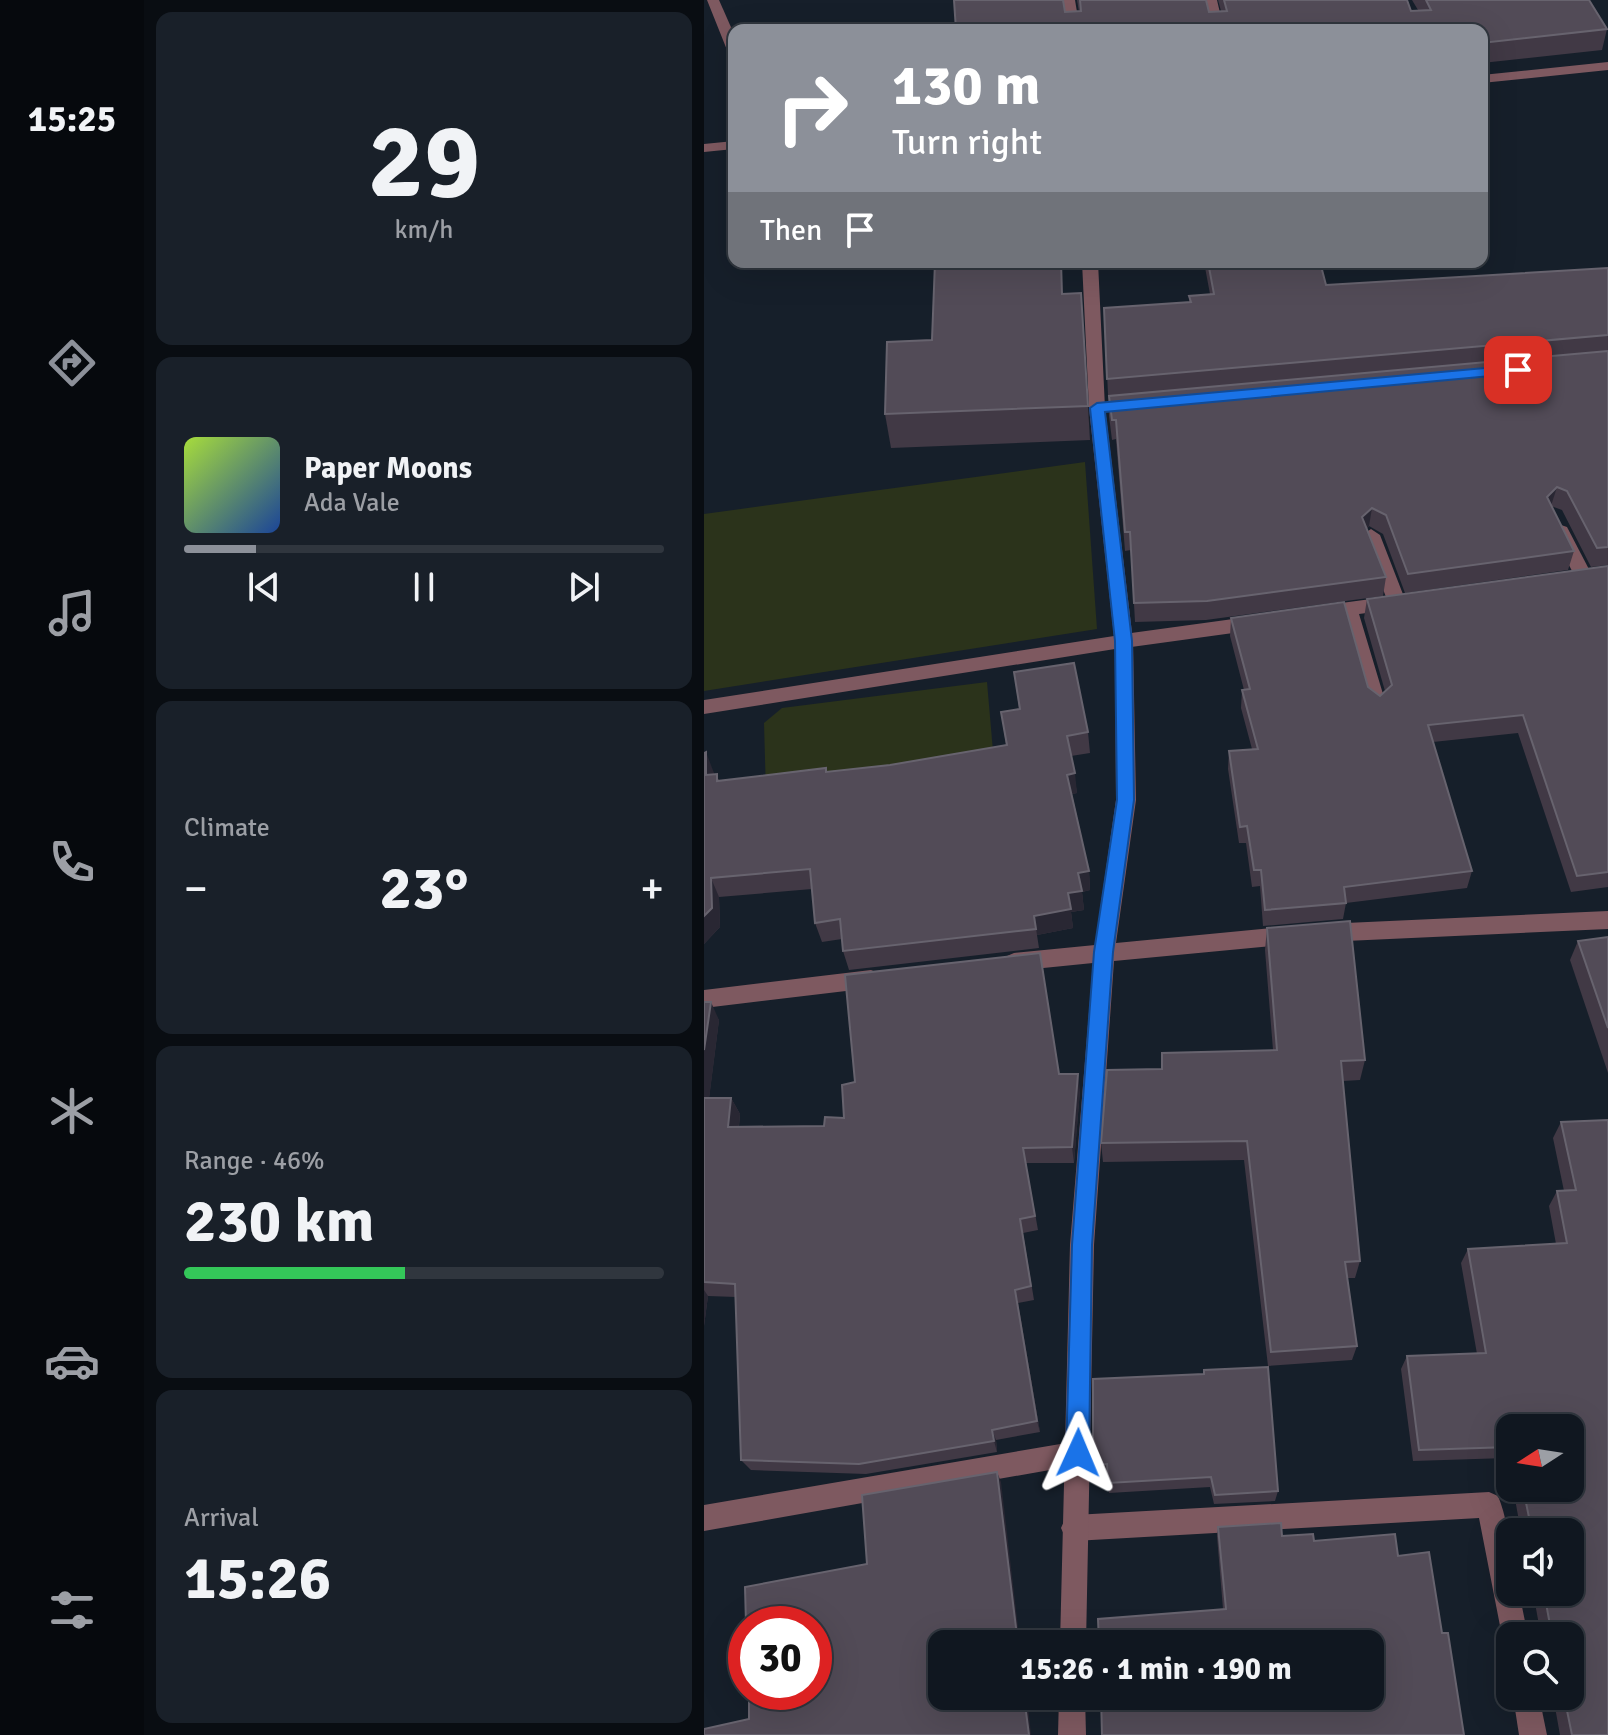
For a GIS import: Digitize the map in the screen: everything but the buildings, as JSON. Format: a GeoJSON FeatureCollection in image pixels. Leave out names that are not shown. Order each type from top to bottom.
{"type":"FeatureCollection","features":[{"type":"Feature","properties":{"kind":"street"},"geometry":{"type":"LineString","coordinates":[[713,0],[728,36]]}},
{"type":"Feature","properties":{"kind":"street"},"geometry":{"type":"LineString","coordinates":[[1069,0],[1072,24]]}},
{"type":"Feature","properties":{"kind":"street"},"geometry":{"type":"LineString","coordinates":[[1211,0],[1216,24]]}},
{"type":"Feature","properties":{"kind":"street"},"geometry":{"type":"LineString","coordinates":[[1488,78],[1608,66]]}},
{"type":"Feature","properties":{"kind":"street"},"geometry":{"type":"LineString","coordinates":[[704,148],[728,146]]}},
{"type":"Feature","properties":{"kind":"street"},"geometry":{"type":"LineString","coordinates":[[1073,1630],[1081,1255],[1104,952],[1126,800],[1124,641],[1091,268]]}},
{"type":"Feature","properties":{"kind":"street"},"geometry":{"type":"LineString","coordinates":[[1553,515],[1577,578],[1608,574]]}},
{"type":"Feature","properties":{"kind":"street"},"geometry":{"type":"LineString","coordinates":[[1304,616],[1405,601],[1371,535]]}},
{"type":"Feature","properties":{"kind":"street"},"geometry":{"type":"LineString","coordinates":[[1349,609],[1377,704]]}},
{"type":"Feature","properties":{"kind":"street"},"geometry":{"type":"LineString","coordinates":[[704,707],[1274,620]]}},
{"type":"Feature","properties":{"kind":"street"},"geometry":{"type":"LineString","coordinates":[[996,964],[1346,931],[1608,920]]}},
{"type":"Feature","properties":{"kind":"street"},"geometry":{"type":"LineString","coordinates":[[704,999],[887,977]]}},
{"type":"Feature","properties":{"kind":"street"},"geometry":{"type":"LineString","coordinates":[[704,1518],[1078,1453]]}},
{"type":"Feature","properties":{"kind":"street"},"geometry":{"type":"LineString","coordinates":[[1074,1528],[1489,1505],[1512,1622]]}},
{"type":"Feature","properties":{"kind":"street"},"geometry":{"type":"LineString","coordinates":[[1072,1710],[1072,1735]]}},
{"type":"Feature","properties":{"kind":"street"},"geometry":{"type":"LineString","coordinates":[[1529,1710],[1533,1735]]}},
{"type":"Feature","properties":{"kind":"green space"},"geometry":{"type":"Polygon","coordinates":[[[1085,462],[1097,629],[704,691],[704,514],[1085,462]]]}},
{"type":"Feature","properties":{"kind":"green space"},"geometry":{"type":"Polygon","coordinates":[[[987,682],[994,763],[766,794],[764,723],[782,708],[987,682]]]}},
{"type":"Feature","properties":{"kind":"route"},"geometry":{"type":"LineString","coordinates":[[1078,1453],[1082,1245],[1104,952],[1126,800],[1124,641],[1097,408],[1518,370]]}}]}
